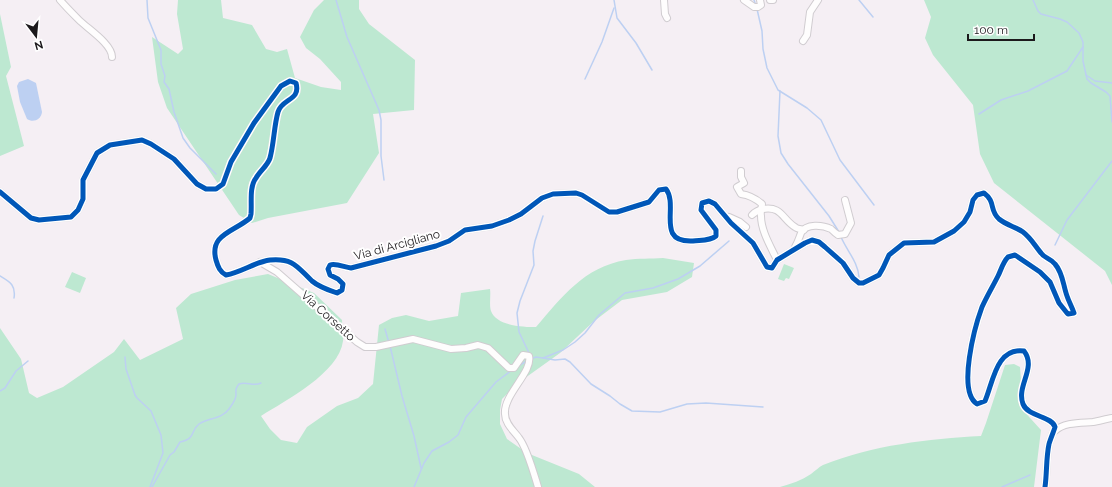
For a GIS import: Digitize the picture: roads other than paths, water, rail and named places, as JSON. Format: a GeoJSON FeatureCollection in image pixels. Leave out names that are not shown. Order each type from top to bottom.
{"type":"FeatureCollection","features":[{"type":"Feature","properties":{"kind":"street"},"geometry":{"type":"LineString","coordinates":[[60,0],[81,22],[103,41],[112,54],[112,57]]}},
{"type":"Feature","properties":{"kind":"street"},"geometry":{"type":"LineString","coordinates":[[664,0],[665,14],[667,18]]}},
{"type":"Feature","properties":{"kind":"street"},"geometry":{"type":"LineString","coordinates":[[744,0],[754,7],[758,7],[761,5],[760,0]]}},
{"type":"Feature","properties":{"kind":"street"},"geometry":{"type":"LineString","coordinates":[[803,42],[807,35],[810,12],[818,0]]}},
{"type":"Feature","properties":{"kind":"street","name":"Via di Arcigliano"},"geometry":{"type":"LineString","coordinates":[[0,192],[31,218],[39,220],[71,217],[78,210],[83,198],[83,180],[97,153],[110,145],[142,140],[174,159],[197,184],[206,189],[216,189],[223,184],[230,162],[254,123],[281,86],[290,81],[296,84],[298,90],[295,96],[284,103],[278,110],[270,159],[254,179],[250,218],[221,236],[214,247],[217,265],[222,273],[226,275],[260,262],[272,260],[290,261],[302,269],[313,282],[327,290],[337,293],[342,290],[343,284],[338,279],[330,275],[328,269],[330,265],[336,264],[342,267],[351,268],[436,246],[449,241],[464,231],[492,226],[509,220],[521,214],[542,198],[553,194],[576,193],[582,195],[609,212],[617,212],[649,202],[659,190],[666,189],[670,194],[670,221],[672,232],[676,238],[684,241],[710,240],[716,236],[716,230],[701,210],[701,205],[703,202],[714,203],[724,215],[753,242],[767,268],[772,268],[777,260]]}},
{"type":"Feature","properties":{"kind":"street"},"geometry":{"type":"LineString","coordinates":[[741,171],[741,177],[744,183],[737,188],[740,194],[746,194],[755,198],[762,204],[760,214],[767,238],[777,260],[809,241],[819,242],[843,263],[853,278],[859,283],[863,283],[878,275],[882,271],[889,255],[904,243],[934,242],[954,231],[964,222],[970,212],[973,200],[977,195],[984,193],[990,197],[994,214],[1000,220],[1022,231],[1028,236],[1043,256],[1050,258],[1057,266],[1074,313],[1067,313],[1060,303],[1050,282],[1040,272],[1015,255],[1006,258],[983,306],[976,327],[969,363],[968,390],[972,401],[977,404],[984,402],[1001,361],[1009,353],[1019,350],[1024,351],[1028,357],[1028,367],[1022,394],[1023,404],[1032,414],[1052,423],[1055,427],[1055,431]]}},
{"type":"Feature","properties":{"kind":"street"},"geometry":{"type":"LineString","coordinates":[[791,252],[798,243],[801,233],[812,226],[822,226],[831,229],[838,235],[845,234],[851,223],[845,200]]}},
{"type":"Feature","properties":{"kind":"street"},"geometry":{"type":"LineString","coordinates":[[752,215],[758,210],[769,208],[774,209],[782,214],[795,228],[804,230]]}},
{"type":"Feature","properties":{"kind":"street"},"geometry":{"type":"LineString","coordinates":[[724,215],[740,222],[746,227]]}},
{"type":"Feature","properties":{"kind":"street","name":"Via Corsetto"},"geometry":{"type":"LineString","coordinates":[[260,262],[277,272],[357,342],[365,347],[376,347],[413,339],[451,349],[478,346],[488,348],[508,368],[514,368],[523,355],[529,356],[530,359],[528,367],[504,408],[504,416],[520,440],[533,470],[538,487]]}},
{"type":"Feature","properties":{"kind":"street"},"geometry":{"type":"LineString","coordinates":[[1045,487],[1048,450],[1051,435],[1058,428],[1065,425],[1095,422],[1112,418]]}},
{"type":"Feature","properties":{"kind":"water"},"geometry":{"type":"Polygon","coordinates":[[[28,79],[36,83],[42,112],[40,117],[34,121],[27,119],[20,102],[17,86],[19,82],[28,79]]]}},
{"type":"Feature","properties":{"kind":"waterway"},"geometry":{"type":"LineString","coordinates":[[147,0],[148,18],[161,50],[161,64],[165,76],[164,82],[169,89],[174,112],[183,138],[190,148],[216,174]]}},
{"type":"Feature","properties":{"kind":"waterway"},"geometry":{"type":"LineString","coordinates":[[336,0],[347,37],[379,110],[381,120],[381,156],[384,180]]}},
{"type":"Feature","properties":{"kind":"waterway"},"geometry":{"type":"LineString","coordinates":[[614,0],[617,18],[636,43],[652,70]]}},
{"type":"Feature","properties":{"kind":"waterway"},"geometry":{"type":"LineString","coordinates":[[754,0],[756,6]]}},
{"type":"Feature","properties":{"kind":"waterway"},"geometry":{"type":"LineString","coordinates":[[859,0],[873,17]]}},
{"type":"Feature","properties":{"kind":"waterway"},"geometry":{"type":"LineString","coordinates":[[1033,0],[1041,14],[1067,22],[1079,33],[1083,42],[1083,61],[1087,79],[1110,96],[1112,122]]}},
{"type":"Feature","properties":{"kind":"waterway"},"geometry":{"type":"LineString","coordinates":[[585,79],[602,42],[614,8]]}},
{"type":"Feature","properties":{"kind":"waterway"},"geometry":{"type":"LineString","coordinates":[[757,9],[762,31],[763,49],[767,68],[778,90],[807,108],[821,120],[840,160],[874,205]]}},
{"type":"Feature","properties":{"kind":"waterway"},"geometry":{"type":"LineString","coordinates":[[979,114],[1001,100],[1028,91],[1067,71],[1083,47]]}},
{"type":"Feature","properties":{"kind":"waterway"},"geometry":{"type":"LineString","coordinates":[[1086,75],[1095,81],[1112,83]]}},
{"type":"Feature","properties":{"kind":"waterway"},"geometry":{"type":"LineString","coordinates":[[780,91],[778,136],[781,153],[829,216],[839,232]]}},
{"type":"Feature","properties":{"kind":"waterway"},"geometry":{"type":"LineString","coordinates":[[1055,245],[1067,220],[1112,161]]}},
{"type":"Feature","properties":{"kind":"waterway"},"geometry":{"type":"LineString","coordinates":[[529,353],[519,332],[517,313],[534,265],[533,251],[543,216]]}},
{"type":"Feature","properties":{"kind":"waterway"},"geometry":{"type":"LineString","coordinates":[[841,237],[857,266],[859,277]]}},
{"type":"Feature","properties":{"kind":"waterway"},"geometry":{"type":"LineString","coordinates":[[531,359],[536,357],[543,358],[563,350],[585,333],[599,315],[625,293],[653,288],[678,279],[700,266],[729,241]]}},
{"type":"Feature","properties":{"kind":"waterway"},"geometry":{"type":"LineString","coordinates":[[0,276],[12,284],[14,298]]}},
{"type":"Feature","properties":{"kind":"waterway"},"geometry":{"type":"LineString","coordinates":[[385,329],[389,343]]}},
{"type":"Feature","properties":{"kind":"waterway"},"geometry":{"type":"LineString","coordinates":[[390,346],[421,468]]}},
{"type":"Feature","properties":{"kind":"waterway"},"geometry":{"type":"LineString","coordinates":[[125,357],[126,369],[135,395],[151,411],[161,435],[163,453],[150,487]]}},
{"type":"Feature","properties":{"kind":"waterway"},"geometry":{"type":"LineString","coordinates":[[543,358],[555,360],[565,359],[570,362],[591,384],[632,411],[660,412],[687,404],[706,403],[763,407]]}},
{"type":"Feature","properties":{"kind":"waterway"},"geometry":{"type":"LineString","coordinates":[[0,391],[5,388],[16,371],[28,361]]}},
{"type":"Feature","properties":{"kind":"waterway"},"geometry":{"type":"LineString","coordinates":[[518,366],[527,361]]}},
{"type":"Feature","properties":{"kind":"waterway"},"geometry":{"type":"LineString","coordinates":[[414,487],[424,463],[432,451],[449,442],[458,435],[466,417],[496,382],[512,370]]}},
{"type":"Feature","properties":{"kind":"waterway"},"geometry":{"type":"LineString","coordinates":[[152,487],[170,455],[174,452],[180,442],[189,439],[199,424],[219,417],[229,409],[235,399],[236,390],[239,384],[261,383]]}},
{"type":"Feature","properties":{"kind":"waterway"},"geometry":{"type":"LineString","coordinates":[[1002,487],[1030,475]]}}]}
